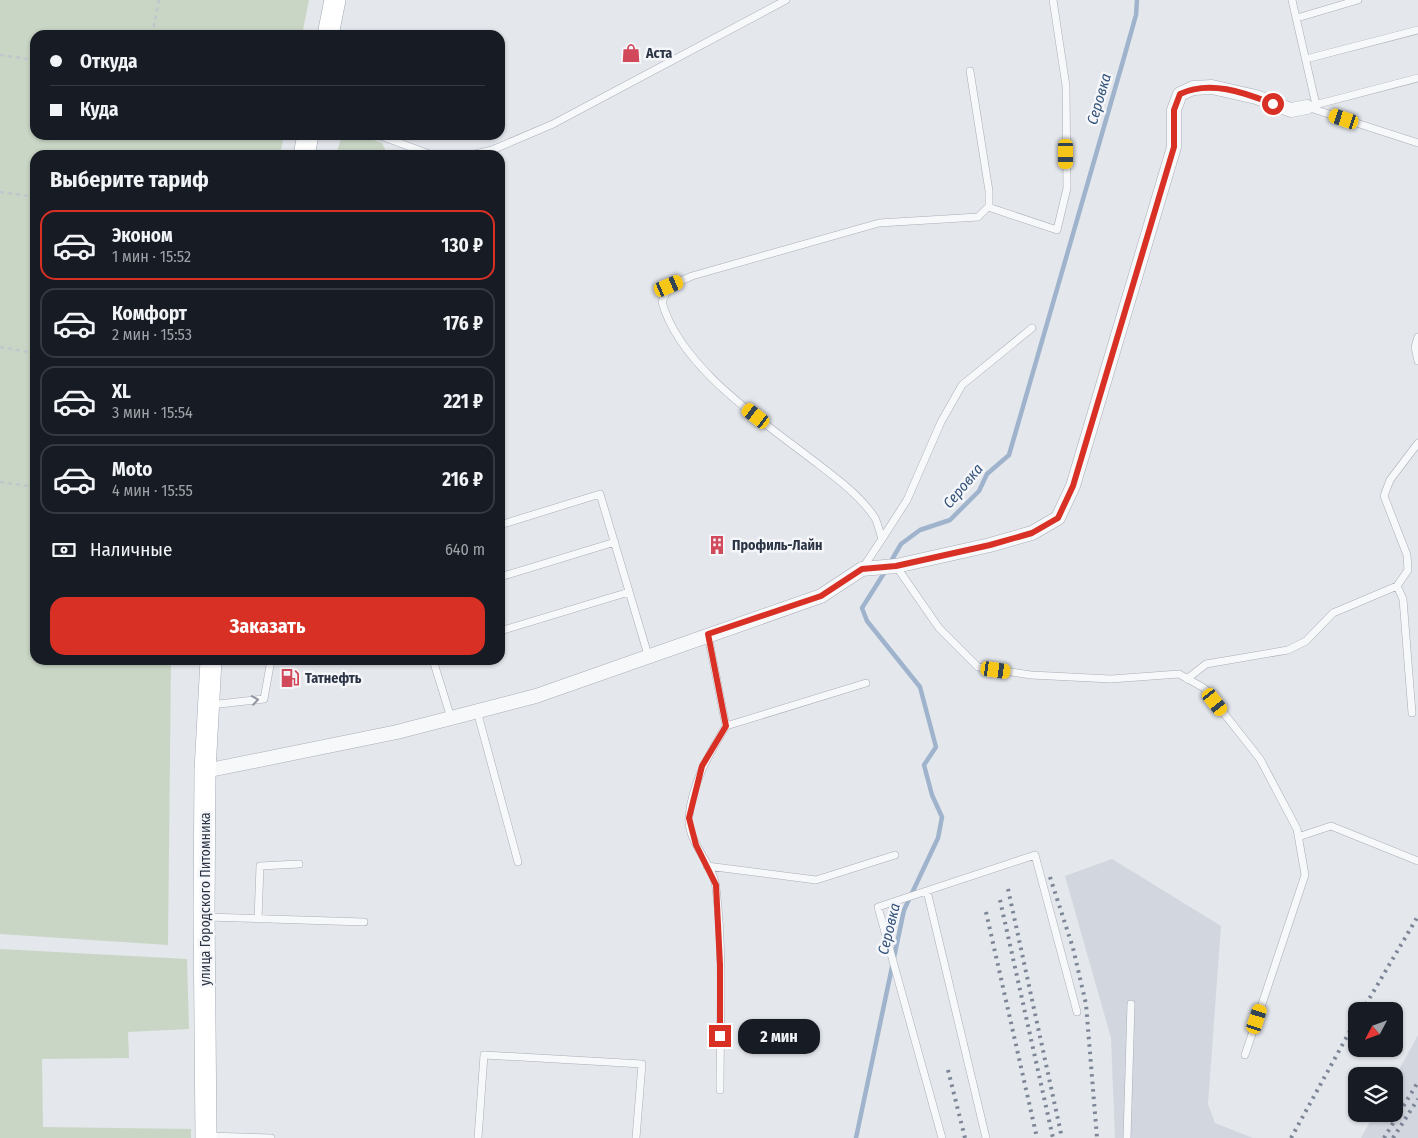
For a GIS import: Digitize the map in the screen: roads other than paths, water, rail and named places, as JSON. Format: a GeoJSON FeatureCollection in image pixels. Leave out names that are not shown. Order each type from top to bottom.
{"type":"FeatureCollection","features":[{"type":"Feature","properties":{"kind":"main road"},"geometry":{"type":"LineString","coordinates":[[329,30],[335,0]]}},
{"type":"Feature","properties":{"kind":"main road","name":"улица Городского Питомника"},"geometry":{"type":"LineString","coordinates":[[206,1137],[205,771],[211,665]]}},
{"type":"Feature","properties":{"kind":"street"},"geometry":{"type":"LineString","coordinates":[[205,771],[397,732],[536,696],[648,655],[821,596],[862,569],[896,566],[990,545],[1032,533],[1058,518],[1073,486],[1174,147],[1174,110],[1180,94],[1193,88],[1212,87],[1256,97],[1291,110],[1311,106]]}},
{"type":"Feature","properties":{"kind":"lane"},"geometry":{"type":"LineString","coordinates":[[492,150],[553,124],[786,0]]}},
{"type":"Feature","properties":{"kind":"lane"},"geometry":{"type":"LineString","coordinates":[[988,207],[1057,230],[1067,188],[1066,86],[1053,0]]}},
{"type":"Feature","properties":{"kind":"lane"},"geometry":{"type":"LineString","coordinates":[[1292,0],[1306,58],[1311,106]]}},
{"type":"Feature","properties":{"kind":"lane"},"geometry":{"type":"LineString","coordinates":[[1297,18],[1358,0]]}},
{"type":"Feature","properties":{"kind":"lane"},"geometry":{"type":"LineString","coordinates":[[1306,58],[1418,30]]}},
{"type":"Feature","properties":{"kind":"lane"},"geometry":{"type":"LineString","coordinates":[[882,540],[875,518],[844,485],[741,404],[688,353],[667,322],[662,302],[669,286],[692,276],[879,223],[978,217],[988,207],[989,191],[970,71]]}},
{"type":"Feature","properties":{"kind":"lane"},"geometry":{"type":"LineString","coordinates":[[1311,106],[1418,78]]}},
{"type":"Feature","properties":{"kind":"lane"},"geometry":{"type":"LineString","coordinates":[[1311,106],[1418,143]]}},
{"type":"Feature","properties":{"kind":"lane"},"geometry":{"type":"LineString","coordinates":[[389,140],[412,150]]}},
{"type":"Feature","properties":{"kind":"lane"},"geometry":{"type":"LineString","coordinates":[[862,569],[907,500],[941,422],[962,385],[1032,328]]}},
{"type":"Feature","properties":{"kind":"lane"},"geometry":{"type":"LineString","coordinates":[[1418,337],[1415,347],[1418,361]]}},
{"type":"Feature","properties":{"kind":"lane"},"geometry":{"type":"LineString","coordinates":[[1187,679],[1206,664],[1288,650],[1306,641],[1333,612],[1397,586],[1408,570],[1406,554],[1384,496],[1390,480],[1418,443]]}},
{"type":"Feature","properties":{"kind":"lane"},"geometry":{"type":"LineString","coordinates":[[505,523],[600,494],[648,655]]}},
{"type":"Feature","properties":{"kind":"lane"},"geometry":{"type":"LineString","coordinates":[[505,575],[614,542]]}},
{"type":"Feature","properties":{"kind":"lane"},"geometry":{"type":"LineString","coordinates":[[896,566],[939,628],[978,667],[1031,674],[1112,679],[1179,674],[1204,688],[1260,759],[1297,828],[1306,874],[1245,1055]]}},
{"type":"Feature","properties":{"kind":"lane"},"geometry":{"type":"LineString","coordinates":[[1397,586],[1402,599],[1412,713]]}},
{"type":"Feature","properties":{"kind":"lane"},"geometry":{"type":"LineString","coordinates":[[505,629],[630,592]]}},
{"type":"Feature","properties":{"kind":"lane"},"geometry":{"type":"LineString","coordinates":[[708,634],[726,726]]}},
{"type":"Feature","properties":{"kind":"lane"},"geometry":{"type":"LineString","coordinates":[[207,705],[264,699],[270,665]]}},
{"type":"Feature","properties":{"kind":"lane"},"geometry":{"type":"LineString","coordinates":[[435,665],[451,718]]}},
{"type":"Feature","properties":{"kind":"lane"},"geometry":{"type":"LineString","coordinates":[[720,1090],[720,965],[716,885],[696,845],[689,818],[702,766],[726,726],[866,683]]}},
{"type":"Feature","properties":{"kind":"lane"},"geometry":{"type":"LineString","coordinates":[[477,711],[518,862]]}},
{"type":"Feature","properties":{"kind":"lane"},"geometry":{"type":"LineString","coordinates":[[1298,836],[1331,826],[1418,861]]}},
{"type":"Feature","properties":{"kind":"lane"},"geometry":{"type":"LineString","coordinates":[[707,866],[816,880],[895,855]]}},
{"type":"Feature","properties":{"kind":"lane"},"geometry":{"type":"LineString","coordinates":[[942,1138],[878,907],[1035,855],[1077,1012]]}},
{"type":"Feature","properties":{"kind":"lane"},"geometry":{"type":"LineString","coordinates":[[258,918],[260,866],[299,864]]}},
{"type":"Feature","properties":{"kind":"lane"},"geometry":{"type":"LineString","coordinates":[[927,891],[986,1138]]}},
{"type":"Feature","properties":{"kind":"lane"},"geometry":{"type":"LineString","coordinates":[[204,916],[364,922]]}},
{"type":"Feature","properties":{"kind":"lane"},"geometry":{"type":"LineString","coordinates":[[1127,1138],[1131,1004]]}},
{"type":"Feature","properties":{"kind":"lane"},"geometry":{"type":"LineString","coordinates":[[478,1138],[484,1055],[642,1064],[636,1138]]}},
{"type":"Feature","properties":{"kind":"lane"},"geometry":{"type":"LineString","coordinates":[[206,1137],[271,1138]]}},
{"type":"Feature","properties":{"kind":"waterway","name":"Серовка"},"geometry":{"type":"LineString","coordinates":[[890,563],[901,544],[920,530],[950,520],[979,491],[987,474],[1009,455],[1136,15],[1137,0]]}},
{"type":"Feature","properties":{"kind":"waterway","name":"Серовка"},"geometry":{"type":"LineString","coordinates":[[856,1138],[904,910],[938,838],[942,817],[932,795],[924,765],[936,747],[920,687],[867,621],[862,608],[886,570]]}},
{"type":"Feature","properties":{"kind":"railway"},"geometry":{"type":"LineString","coordinates":[[1050,877],[1073,948],[1086,1004],[1097,1138]]}},
{"type":"Feature","properties":{"kind":"railway"},"geometry":{"type":"LineString","coordinates":[[1008,889],[1062,1138]]}},
{"type":"Feature","properties":{"kind":"railway"},"geometry":{"type":"LineString","coordinates":[[1000,900],[1053,1138]]}},
{"type":"Feature","properties":{"kind":"railway"},"geometry":{"type":"LineString","coordinates":[[986,912],[1037,1138]]}},
{"type":"Feature","properties":{"kind":"railway"},"geometry":{"type":"LineString","coordinates":[[1367,1002],[1418,916]]}},
{"type":"Feature","properties":{"kind":"railway"},"geometry":{"type":"LineString","coordinates":[[1291,1138],[1348,1035]]}},
{"type":"Feature","properties":{"kind":"railway"},"geometry":{"type":"LineString","coordinates":[[948,1070],[965,1138]]}},
{"type":"Feature","properties":{"kind":"railway"},"geometry":{"type":"LineString","coordinates":[[1384,1138],[1418,1082]]}},
{"type":"Feature","properties":{"kind":"railway"},"geometry":{"type":"LineString","coordinates":[[1393,1138],[1418,1099]]}},
{"type":"Feature","properties":{"kind":"place","name":"Аста"},"geometry":{"type":"Point","coordinates":[631,53]}},
{"type":"Feature","properties":{"kind":"place","name":"Профиль-Лайн"},"geometry":{"type":"Point","coordinates":[717,545]}},
{"type":"Feature","properties":{"kind":"place","name":"Татнефть"},"geometry":{"type":"Point","coordinates":[290,678]}}]}
